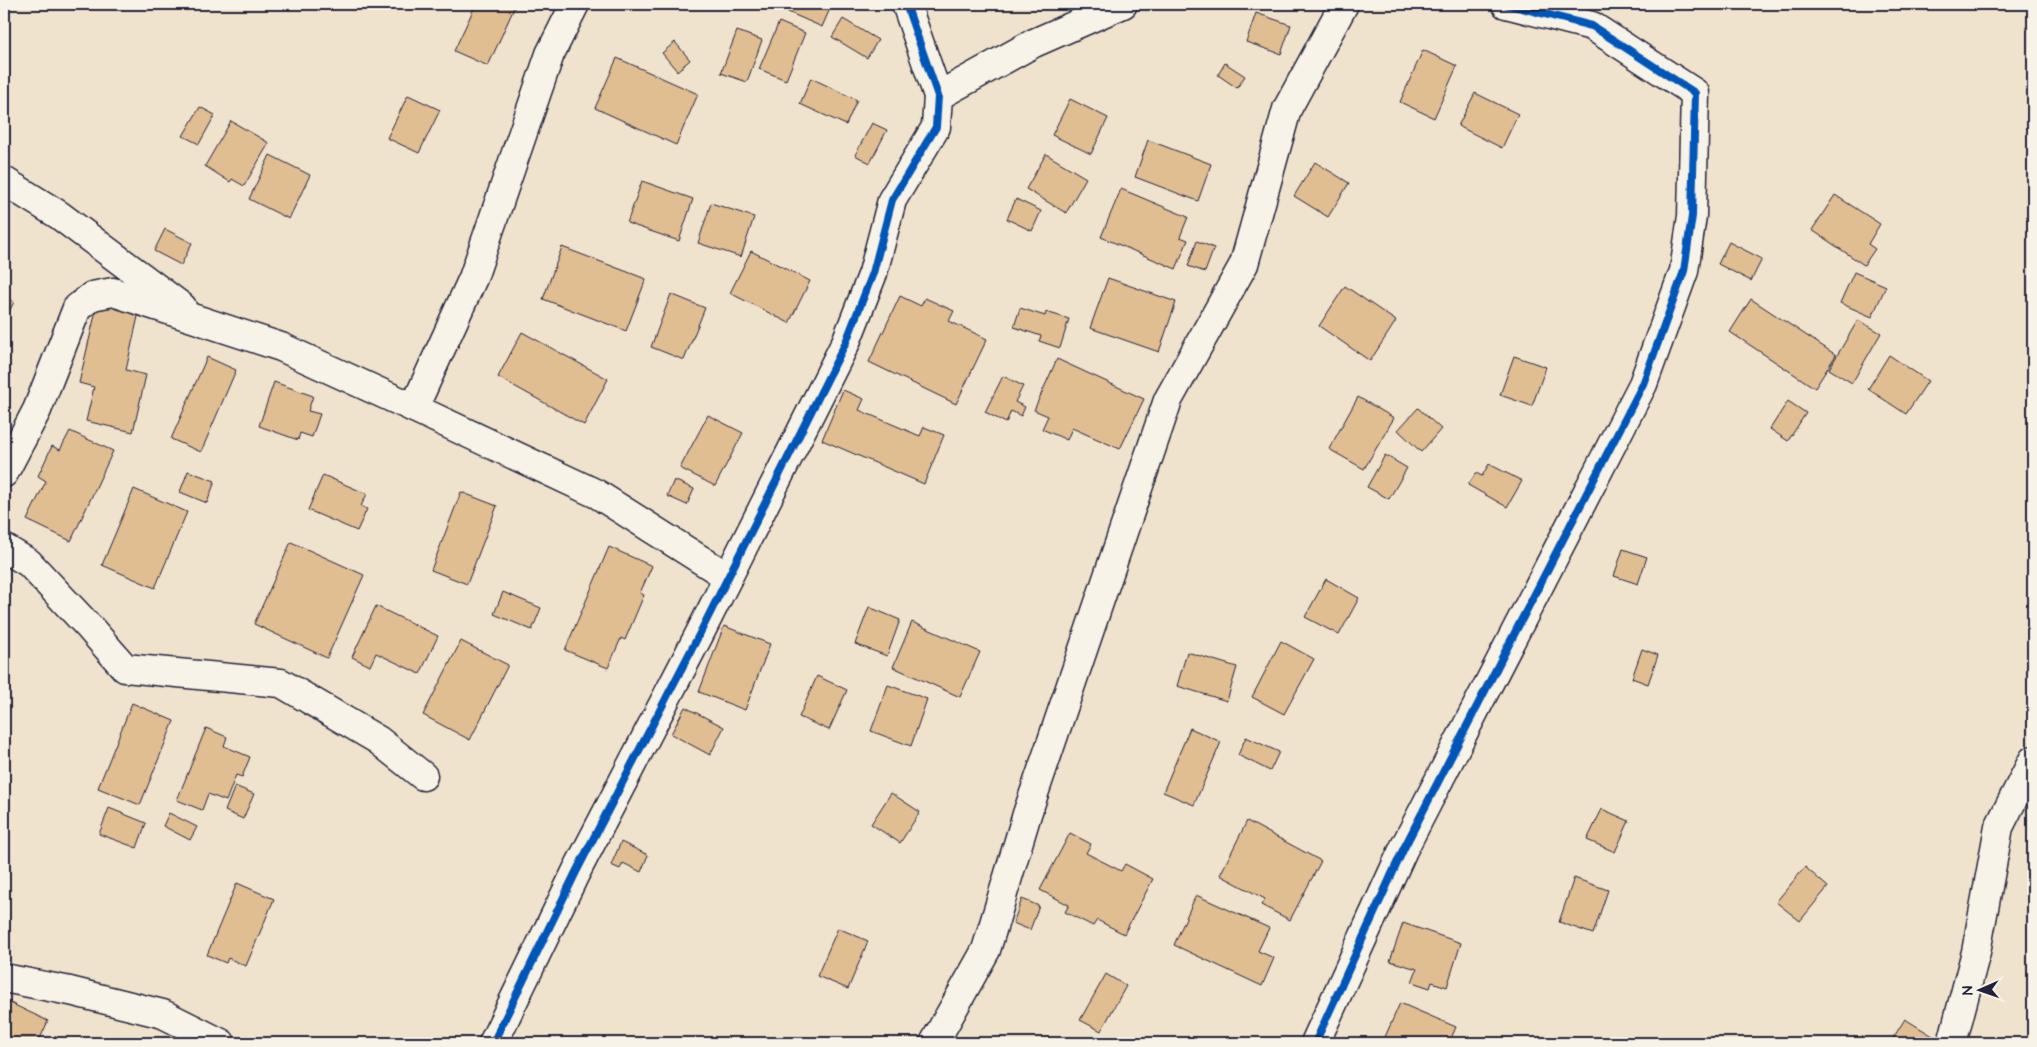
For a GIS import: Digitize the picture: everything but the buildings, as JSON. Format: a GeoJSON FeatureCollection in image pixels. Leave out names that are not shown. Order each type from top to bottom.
{"type":"FeatureCollection","features":[{"type":"Feature","properties":{"kind":"street"},"geometry":{"type":"LineString","coordinates":[[414,408],[473,278],[550,54],[575,4]]}},
{"type":"Feature","properties":{"kind":"street"},"geometry":{"type":"LineString","coordinates":[[493,1043],[576,872],[728,577],[846,342],[873,273],[892,200],[936,127],[938,96],[906,4]]}},
{"type":"Feature","properties":{"kind":"street"},"geometry":{"type":"LineString","coordinates":[[938,96],[1034,43],[1123,4]]}},
{"type":"Feature","properties":{"kind":"street"},"geometry":{"type":"LineString","coordinates":[[934,1043],[986,950],[1030,805],[1168,400],[1244,264],[1287,108],[1344,4]]}},
{"type":"Feature","properties":{"kind":"street"},"geometry":{"type":"LineString","coordinates":[[1315,1043],[1402,850],[1643,384],[1684,270],[1692,216],[1695,93],[1592,26],[1506,4]]}},
{"type":"Feature","properties":{"kind":"street"},"geometry":{"type":"LineString","coordinates":[[4,181],[60,215],[199,320]]}},
{"type":"Feature","properties":{"kind":"street"},"geometry":{"type":"LineString","coordinates":[[4,473],[37,410],[77,308],[92,296],[113,292],[281,347],[414,408],[598,494],[728,577]]}},
{"type":"Feature","properties":{"kind":"street"},"geometry":{"type":"LineString","coordinates":[[4,548],[29,563],[126,668],[281,683],[378,740],[423,776]]}},
{"type":"Feature","properties":{"kind":"street"},"geometry":{"type":"LineString","coordinates":[[1952,1043],[1976,952],[1999,827],[2033,760]]}},
{"type":"Feature","properties":{"kind":"street"},"geometry":{"type":"LineString","coordinates":[[4,978],[70,991],[163,1014],[221,1043]]}},
{"type":"Feature","properties":{"kind":"cycle path"},"geometry":{"type":"LineString","coordinates":[[493,1043],[576,872],[700,633],[846,342],[873,273],[892,200],[936,127],[938,96],[906,4]]}},
{"type":"Feature","properties":{"kind":"cycle path"},"geometry":{"type":"LineString","coordinates":[[1315,1043],[1403,850],[1643,384],[1684,271],[1692,216],[1695,93],[1592,26],[1506,4]]}}]}
